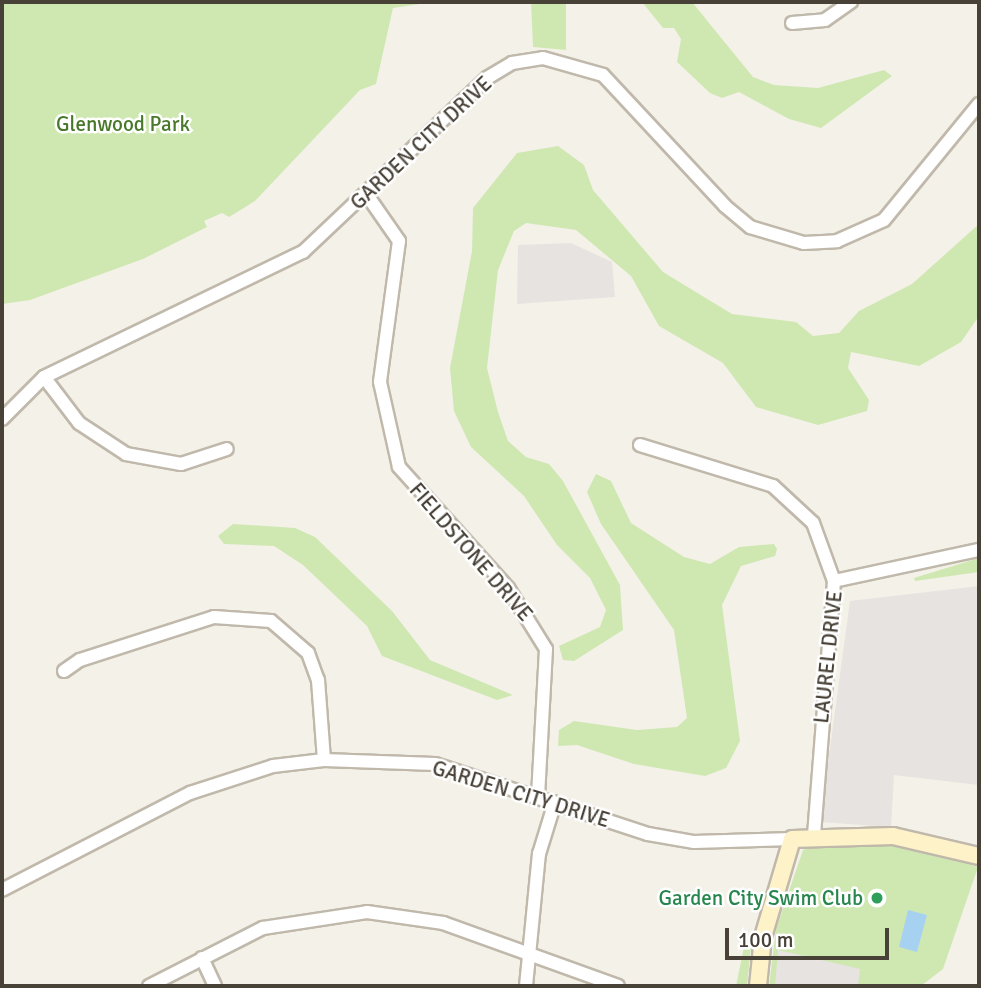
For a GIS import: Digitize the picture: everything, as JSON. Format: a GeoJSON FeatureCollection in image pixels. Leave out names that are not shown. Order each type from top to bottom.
{"type":"FeatureCollection","features":[{"type":"Feature","properties":{"kind":"street"},"geometry":{"type":"LineString","coordinates":[[792,23],[825,20],[851,2]]}},
{"type":"Feature","properties":{"kind":"street","name":"GARDEN CITY DRIVE"},"geometry":{"type":"LineString","coordinates":[[2,419],[44,377],[278,268],[367,195],[486,78],[512,63],[543,58],[603,75],[750,227],[804,243],[837,241],[884,220],[979,104]]}},
{"type":"Feature","properties":{"kind":"street","name":"FIELDSTONE DRIVE"},"geometry":{"type":"LineString","coordinates":[[367,195],[399,242],[380,382],[399,467],[508,589],[546,649],[538,795]]}},
{"type":"Feature","properties":{"kind":"street"},"geometry":{"type":"LineString","coordinates":[[44,377],[79,423],[125,454],[181,464],[227,449]]}},
{"type":"Feature","properties":{"kind":"street"},"geometry":{"type":"LineString","coordinates":[[640,445],[773,486],[794,501],[813,523],[834,581]]}},
{"type":"Feature","properties":{"kind":"street","name":"LAUREL DRIVE"},"geometry":{"type":"LineString","coordinates":[[814,837],[834,581],[979,550]]}},
{"type":"Feature","properties":{"kind":"street"},"geometry":{"type":"LineString","coordinates":[[64,671],[80,660],[214,617],[271,621],[308,653],[318,680],[324,760]]}},
{"type":"Feature","properties":{"kind":"street","name":"GARDEN CITY DRIVE"},"geometry":{"type":"LineString","coordinates":[[2,890],[190,793],[273,766],[324,760],[435,764],[694,842],[893,836],[979,856]]}},
{"type":"Feature","properties":{"kind":"street"},"geometry":{"type":"LineString","coordinates":[[526,986],[539,854],[555,802]]}},
{"type":"Feature","properties":{"kind":"street"},"geometry":{"type":"LineString","coordinates":[[758,986],[763,937],[792,839]]}},
{"type":"Feature","properties":{"kind":"street"},"geometry":{"type":"LineString","coordinates":[[149,986],[263,928],[367,912],[443,923],[618,986]]}},
{"type":"Feature","properties":{"kind":"street"},"geometry":{"type":"LineString","coordinates":[[202,958],[215,986]]}},
{"type":"Feature","properties":{"kind":"green space","name":"Glenwood Park"},"geometry":{"type":"Polygon","coordinates":[[[2,2],[433,2],[393,8],[376,84],[360,90],[255,201],[229,217],[222,213],[204,221],[207,227],[143,259],[30,300],[2,304],[2,2]]]}},
{"type":"Feature","properties":{"kind":"green space"},"geometry":{"type":"Polygon","coordinates":[[[531,2],[566,2],[566,50],[533,47],[531,2]]]}},
{"type":"Feature","properties":{"kind":"green space"},"geometry":{"type":"Polygon","coordinates":[[[642,2],[692,2],[753,77],[774,85],[818,88],[884,70],[892,76],[821,128],[789,119],[739,92],[722,98],[710,93],[677,62],[681,39],[674,28],[663,28],[642,2]]]}},
{"type":"Feature","properties":{"kind":"green space"},"geometry":{"type":"Polygon","coordinates":[[[558,146],[584,165],[593,190],[663,272],[732,314],[796,322],[813,336],[839,333],[859,311],[912,284],[979,224],[979,316],[961,342],[919,366],[851,352],[848,368],[869,400],[867,411],[818,425],[756,407],[723,363],[659,326],[631,276],[576,230],[526,223],[514,231],[498,270],[487,368],[498,412],[508,441],[526,457],[549,464],[563,481],[620,585],[623,630],[574,661],[563,660],[559,646],[600,627],[606,610],[590,578],[557,545],[524,496],[471,447],[454,411],[450,368],[472,251],[473,208],[517,153],[558,146]]]}},
{"type":"Feature","properties":{"kind":"green space"},"geometry":{"type":"Polygon","coordinates":[[[596,474],[611,481],[631,523],[684,557],[710,564],[739,547],[774,544],[777,549],[775,556],[741,566],[722,605],[740,741],[726,768],[705,776],[634,764],[577,745],[558,746],[559,730],[574,721],[637,730],[677,727],[687,718],[674,630],[601,524],[587,492],[596,474]]]}},
{"type":"Feature","properties":{"kind":"green space"},"geometry":{"type":"Polygon","coordinates":[[[233,524],[295,528],[315,537],[392,611],[430,660],[513,695],[497,700],[382,656],[367,626],[303,565],[274,546],[224,544],[218,536],[233,524]]]}},
{"type":"Feature","properties":{"kind":"green space"},"geometry":{"type":"Polygon","coordinates":[[[979,558],[979,572],[915,581],[914,578],[979,558]]]}},
{"type":"Feature","properties":{"kind":"green space","name":"Garden City Swim Club"},"geometry":{"type":"Polygon","coordinates":[[[889,840],[978,867],[943,969],[921,986],[769,986],[776,929],[803,850],[828,841],[889,840]]]}},
{"type":"Feature","properties":{"kind":"green space"},"geometry":{"type":"Polygon","coordinates":[[[746,937],[751,946],[747,986],[736,986],[746,937]]]}},
{"type":"Feature","properties":{"kind":"shaded area"},"geometry":{"type":"Polygon","coordinates":[[[571,243],[612,262],[615,297],[517,304],[518,245],[571,243]]]}},
{"type":"Feature","properties":{"kind":"shaded area"},"geometry":{"type":"Polygon","coordinates":[[[979,586],[979,785],[894,775],[891,827],[820,822],[850,601],[979,586]]]}},
{"type":"Feature","properties":{"kind":"shaded area"},"geometry":{"type":"Polygon","coordinates":[[[778,950],[860,969],[858,986],[775,986],[778,950]]]}},
{"type":"Feature","properties":{"kind":"water"},"geometry":{"type":"Polygon","coordinates":[[[908,910],[927,915],[917,952],[899,947],[908,910]]]}},
{"type":"Feature","properties":{"kind":"place","name":"Garden City Swim Club"},"geometry":{"type":"Point","coordinates":[877,898]}}]}
